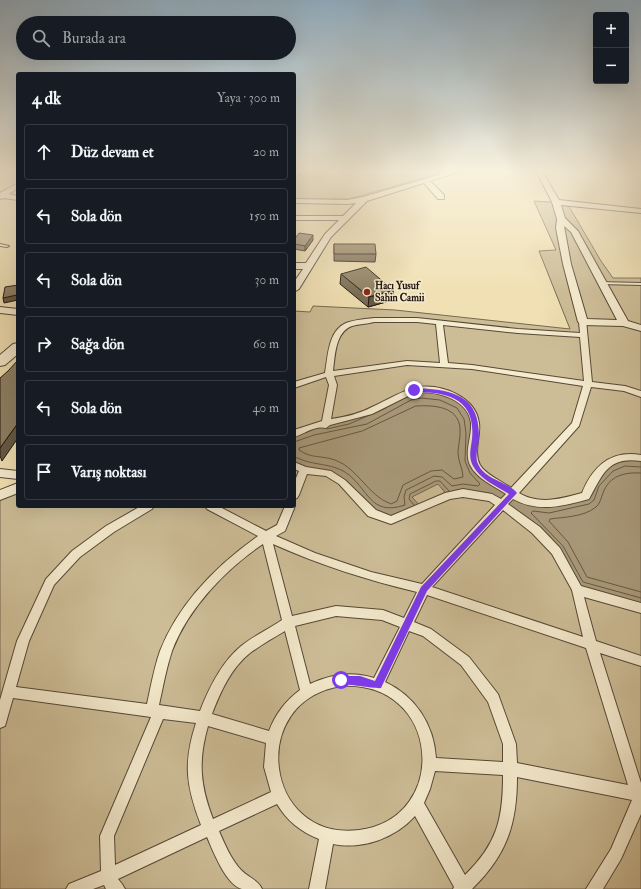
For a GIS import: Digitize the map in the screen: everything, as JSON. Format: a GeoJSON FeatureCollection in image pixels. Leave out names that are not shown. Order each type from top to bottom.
{"type":"FeatureCollection","features":[{"type":"Feature","properties":{"kind":"street"},"geometry":{"type":"LineString","coordinates":[[296,286],[328,236],[351,212]]}},
{"type":"Feature","properties":{"kind":"street"},"geometry":{"type":"LineString","coordinates":[[378,686],[407,622],[424,589],[576,424],[588,384],[582,322],[567,264],[560,228],[561,219],[559,212]]}},
{"type":"Feature","properties":{"kind":"street"},"geometry":{"type":"LineString","coordinates":[[296,218],[345,218]]}},
{"type":"Feature","properties":{"kind":"street"},"geometry":{"type":"LineString","coordinates":[[561,219],[574,231],[624,323]]}},
{"type":"Feature","properties":{"kind":"street"},"geometry":{"type":"LineString","coordinates":[[296,266],[309,266]]}},
{"type":"Feature","properties":{"kind":"street"},"geometry":{"type":"LineString","coordinates":[[0,310],[16,312]]}},
{"type":"Feature","properties":{"kind":"street"},"geometry":{"type":"LineString","coordinates":[[326,425],[333,385],[329,374],[335,341],[337,335],[348,324],[392,319],[439,322],[518,331],[584,335]]}},
{"type":"Feature","properties":{"kind":"street"},"geometry":{"type":"LineString","coordinates":[[439,322],[444,365]]}},
{"type":"Feature","properties":{"kind":"street"},"geometry":{"type":"LineString","coordinates":[[582,322],[624,323],[641,328]]}},
{"type":"Feature","properties":{"kind":"street"},"geometry":{"type":"LineString","coordinates":[[0,362],[16,349]]}},
{"type":"Feature","properties":{"kind":"street"},"geometry":{"type":"LineString","coordinates":[[296,384],[329,374],[407,363],[444,365],[522,373],[625,389],[641,394]]}},
{"type":"Feature","properties":{"kind":"street"},"geometry":{"type":"LineString","coordinates":[[296,433],[301,430],[348,420],[370,412],[414,390],[430,390],[452,394],[467,404],[474,418],[476,439],[473,451],[475,464],[481,474],[527,501],[548,504],[586,496],[591,481],[607,464],[623,457],[641,458]]}},
{"type":"Feature","properties":{"kind":"street"},"geometry":{"type":"LineString","coordinates":[[296,466],[304,470],[328,473],[342,482],[372,513],[391,520],[448,496],[463,493],[492,498],[536,530],[556,551],[577,590],[591,644],[640,795],[639,802],[616,854],[594,889]]}},
{"type":"Feature","properties":{"kind":"street"},"geometry":{"type":"LineString","coordinates":[[296,490],[304,470]]}},
{"type":"Feature","properties":{"kind":"street"},"geometry":{"type":"LineString","coordinates":[[1,475],[16,475]]}},
{"type":"Feature","properties":{"kind":"street"},"geometry":{"type":"LineString","coordinates":[[0,495],[16,489]]}},
{"type":"Feature","properties":{"kind":"street"},"geometry":{"type":"LineString","coordinates":[[0,722],[23,641],[50,582],[76,554],[110,529],[146,508]]}},
{"type":"Feature","properties":{"kind":"street"},"geometry":{"type":"LineString","coordinates":[[214,508],[266,536],[334,563],[371,576],[424,589],[641,661]]}},
{"type":"Feature","properties":{"kind":"street"},"geometry":{"type":"LineString","coordinates":[[117,889],[111,883],[108,866],[107,836],[156,710],[161,668],[170,643],[185,616],[200,595],[224,569],[242,553],[266,536],[281,528],[289,508]]}},
{"type":"Feature","properties":{"kind":"street"},"geometry":{"type":"LineString","coordinates":[[266,536],[306,691]]}},
{"type":"Feature","properties":{"kind":"street"},"geometry":{"type":"LineString","coordinates":[[577,590],[641,608]]}},
{"type":"Feature","properties":{"kind":"street"},"geometry":{"type":"LineString","coordinates":[[254,889],[234,874],[210,827],[195,780],[196,747],[210,698],[221,677],[235,660],[258,639],[288,622],[329,611],[350,611],[375,613],[407,622],[430,633],[451,648],[469,664],[488,689],[498,707],[507,734],[513,778],[505,829],[488,860],[463,888],[417,805]]}},
{"type":"Feature","properties":{"kind":"street"},"geometry":{"type":"LineString","coordinates":[[341,680],[360,680],[378,686],[394,695],[409,708],[427,743],[429,764],[428,778],[417,805],[400,823],[378,835],[353,840],[327,835],[308,826],[292,812],[280,795],[272,770],[270,757],[273,738],[285,711],[306,691],[323,683],[341,680]]}},
{"type":"Feature","properties":{"kind":"street"},"geometry":{"type":"LineString","coordinates":[[9,692],[156,710],[204,718],[273,738]]}},
{"type":"Feature","properties":{"kind":"street"},"geometry":{"type":"LineString","coordinates":[[429,764],[512,769],[640,795]]}},
{"type":"Feature","properties":{"kind":"street"},"geometry":{"type":"LineString","coordinates":[[74,889],[110,875],[280,795]]}},
{"type":"Feature","properties":{"kind":"street"},"geometry":{"type":"LineString","coordinates":[[317,889],[327,835]]}},
{"type":"Feature","properties":{"kind":"lane"},"geometry":{"type":"LineString","coordinates":[[0,245],[7,246]]}},
{"type":"Feature","properties":{"kind":"lane"},"geometry":{"type":"LineString","coordinates":[[601,283],[641,284]]}},
{"type":"Feature","properties":{"kind":"shaded area"},"geometry":{"type":"Polygon","coordinates":[[[539,212],[573,212],[601,261],[613,278],[641,278],[641,889],[0,889],[0,495],[16,489],[16,508],[296,508],[296,311],[310,312],[313,306],[395,310],[570,329],[539,251],[556,250],[539,212]]]}},
{"type":"Feature","properties":{"kind":"water"},"geometry":{"type":"Polygon","coordinates":[[[414,390],[452,394],[474,418],[475,465],[527,501],[548,504],[586,496],[591,481],[623,457],[641,458],[641,608],[577,590],[556,551],[492,498],[448,496],[438,484],[412,497],[422,508],[391,520],[372,513],[328,473],[296,465],[296,433],[301,430],[348,420],[414,390]]]}},
{"type":"Feature","properties":{"kind":"building"},"geometry":{"type":"Polygon","coordinates":[[[299,233],[313,235],[305,246],[296,244],[296,237],[299,233]]]}},
{"type":"Feature","properties":{"kind":"building"},"geometry":{"type":"Polygon","coordinates":[[[334,244],[375,244],[376,254],[334,254],[334,244]]]}},
{"type":"Feature","properties":{"kind":"building"},"geometry":{"type":"Polygon","coordinates":[[[366,267],[393,290],[369,297],[341,274],[366,267]]]}},
{"type":"Feature","properties":{"kind":"building"},"geometry":{"type":"Polygon","coordinates":[[[16,285],[16,295],[3,298],[5,287],[16,285]]]}},
{"type":"Feature","properties":{"kind":"building"},"geometry":{"type":"Polygon","coordinates":[[[16,362],[16,426],[0,448],[0,378],[16,362]]]}},
{"type":"Feature","properties":{"kind":"place","name":"Hacı Yusuf Sahin Camii"},"geometry":{"type":"Point","coordinates":[367,292]}},
{"type":"Feature","properties":{"kind":"route"},"geometry":{"type":"LineString","coordinates":[[341,680],[360,680],[378,686],[407,622],[424,589],[514,493],[481,474],[475,464],[473,451],[476,439],[474,418],[467,404],[452,394],[430,390],[414,390]]}}]}
